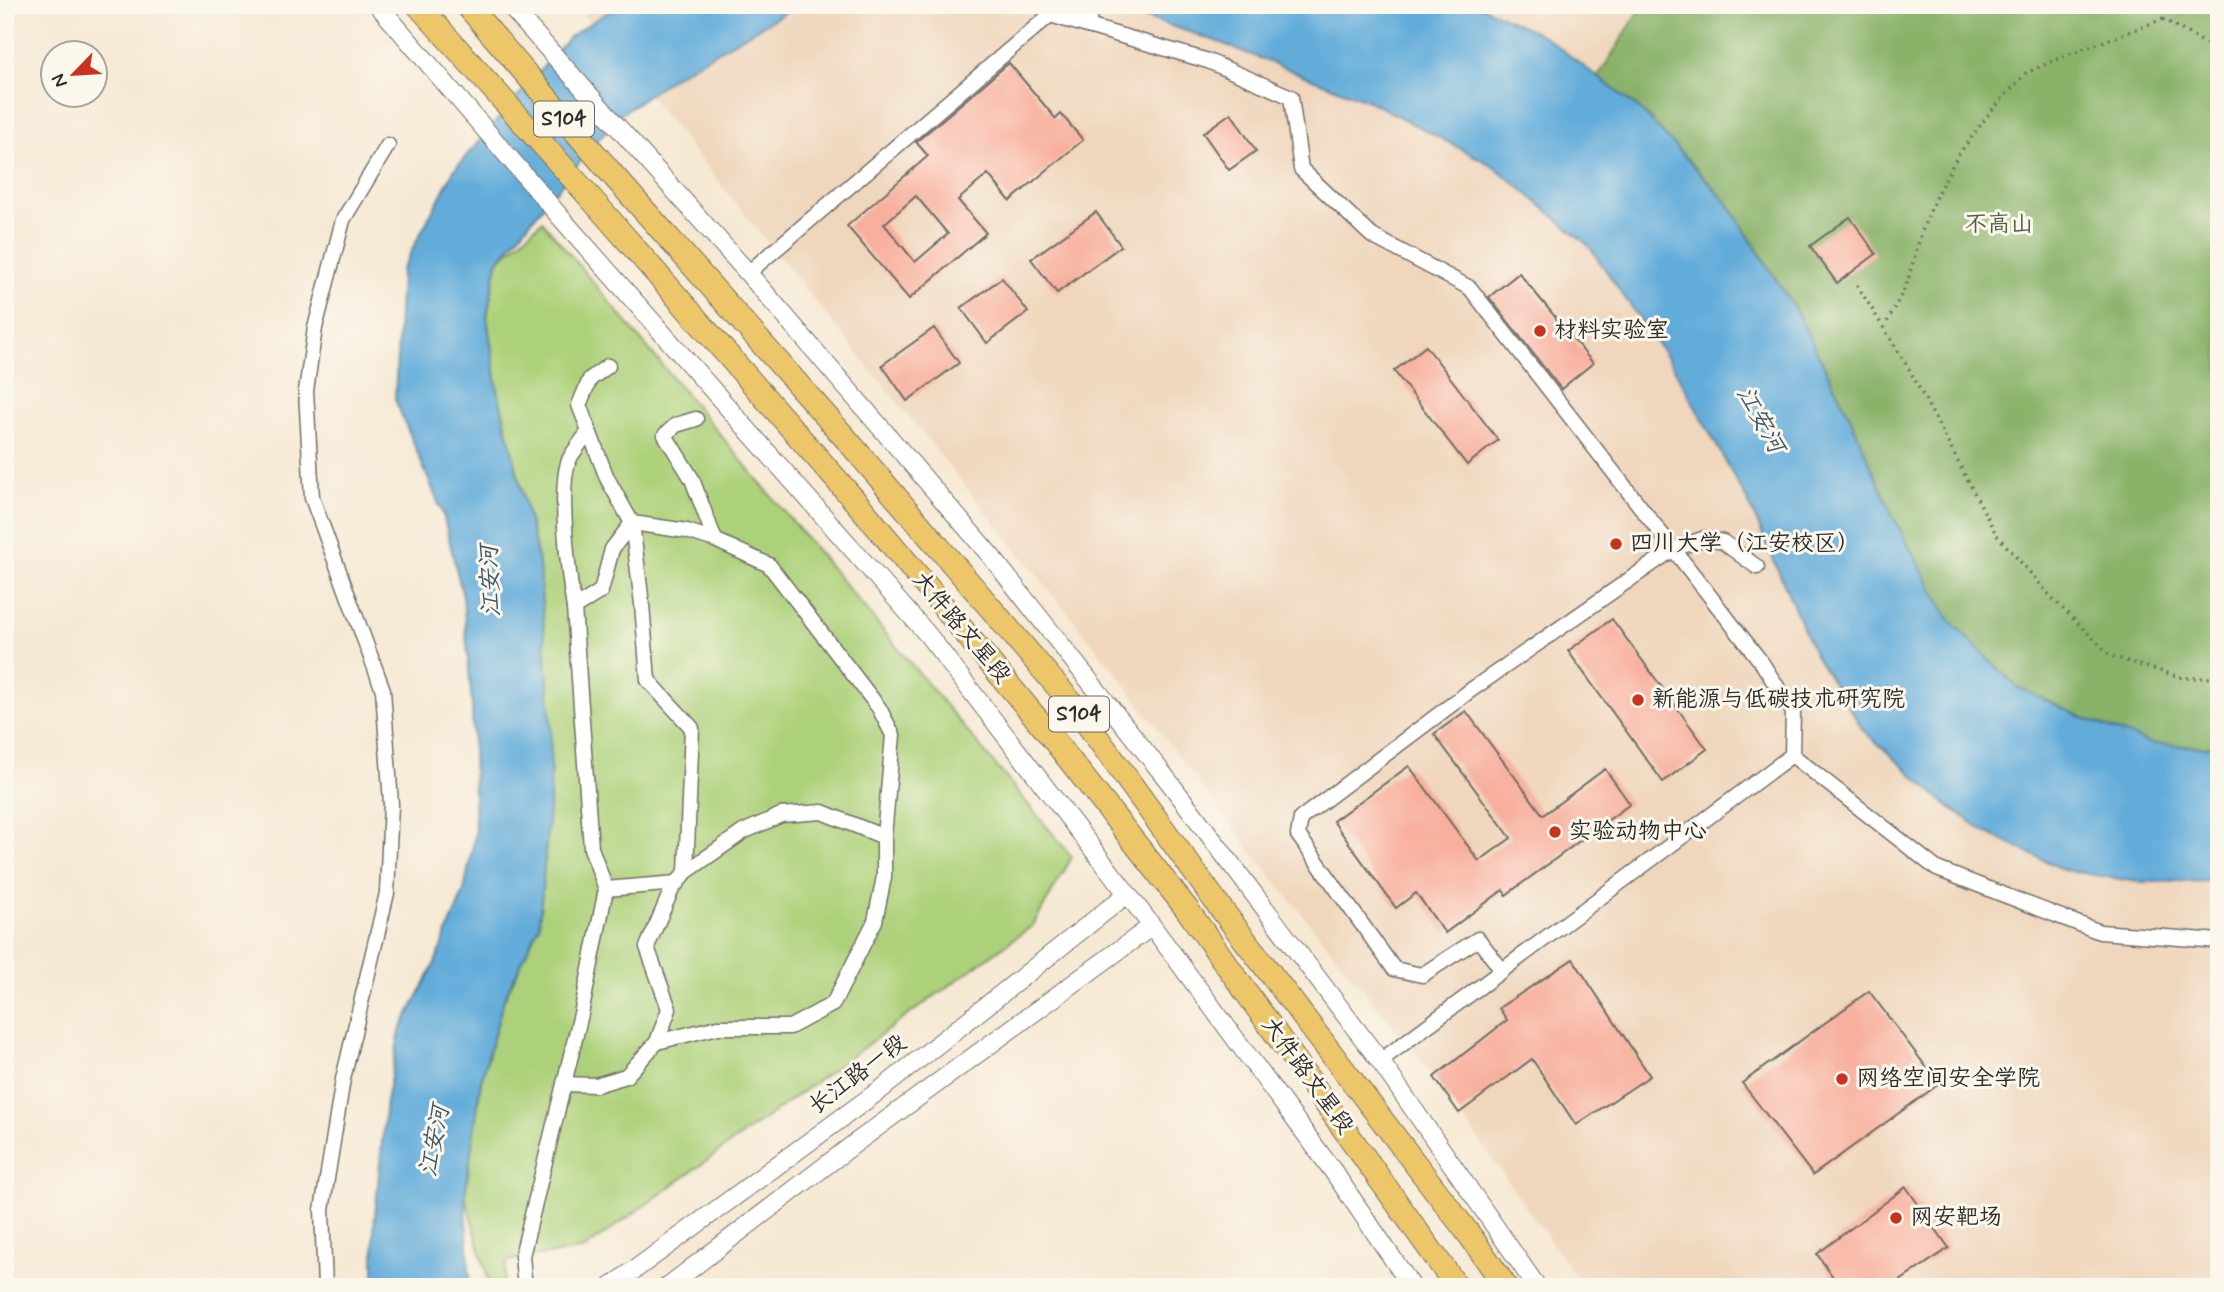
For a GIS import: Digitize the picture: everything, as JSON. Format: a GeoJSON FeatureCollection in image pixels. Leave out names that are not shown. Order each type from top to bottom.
{"type":"FeatureCollection","features":[{"type":"Feature","properties":{"kind":"main road","name":"大件路文星段"},"geometry":{"type":"LineString","coordinates":[[418,5],[863,510],[1046,730],[1218,953],[1457,1287]]}},
{"type":"Feature","properties":{"kind":"main road","name":"大件路文星段"},"geometry":{"type":"LineString","coordinates":[[467,5],[611,174],[848,441],[1075,707],[1219,906],[1471,1237],[1506,1287]]}},
{"type":"Feature","properties":{"kind":"street"},"geometry":{"type":"LineString","coordinates":[[378,5],[562,219],[928,635],[1152,926],[1333,1171],[1412,1287]]}},
{"type":"Feature","properties":{"kind":"street"},"geometry":{"type":"LineString","coordinates":[[509,5],[748,273],[990,555],[1170,783],[1380,1061],[1537,1287]]}},
{"type":"Feature","properties":{"kind":"street"},"geometry":{"type":"LineString","coordinates":[[1087,26],[1093,5]]}},
{"type":"Feature","properties":{"kind":"street"},"geometry":{"type":"LineString","coordinates":[[748,273],[1050,15],[1208,61],[1291,97],[1301,169],[1373,236],[1470,288],[1762,663],[1793,712],[1792,755]]}},
{"type":"Feature","properties":{"kind":"street"},"geometry":{"type":"LineString","coordinates":[[325,1287],[322,1210],[343,1079],[387,893],[391,804],[383,690],[312,498],[306,391],[315,328],[343,220],[388,145]]}},
{"type":"Feature","properties":{"kind":"street"},"geometry":{"type":"LineString","coordinates":[[608,366],[590,379],[579,405],[607,478],[632,523],[648,680],[692,728],[681,877]]}},
{"type":"Feature","properties":{"kind":"street"},"geometry":{"type":"LineString","coordinates":[[695,419],[676,425],[665,435],[692,479],[715,541]]}},
{"type":"Feature","properties":{"kind":"street"},"geometry":{"type":"LineString","coordinates":[[524,1278],[522,1256],[564,1084],[606,889],[591,848],[574,608],[567,566],[565,491],[569,460],[589,431]]}},
{"type":"Feature","properties":{"kind":"street"},"geometry":{"type":"LineString","coordinates":[[632,523],[687,531],[769,565],[879,708],[894,735],[884,837],[884,877],[874,922],[833,1004],[790,1027],[718,1027],[657,1042]]}},
{"type":"Feature","properties":{"kind":"street"},"geometry":{"type":"LineString","coordinates":[[574,608],[601,591],[612,549],[632,523]]}},
{"type":"Feature","properties":{"kind":"street"},"geometry":{"type":"LineString","coordinates":[[1502,970],[1478,939],[1422,975],[1394,969],[1298,835],[1301,818],[1471,690],[1672,550],[1705,538],[1723,542],[1757,567]]}},
{"type":"Feature","properties":{"kind":"street"},"geometry":{"type":"LineString","coordinates":[[1380,1061],[1792,755]]}},
{"type":"Feature","properties":{"kind":"street"},"geometry":{"type":"LineString","coordinates":[[1792,755],[1937,869],[2100,932],[2219,941]]}},
{"type":"Feature","properties":{"kind":"street"},"geometry":{"type":"LineString","coordinates":[[564,1084],[596,1085],[626,1076],[657,1042],[669,1009],[647,947],[672,889],[681,877],[743,832],[781,815],[822,812],[884,837]]}},
{"type":"Feature","properties":{"kind":"street"},"geometry":{"type":"LineString","coordinates":[[606,889],[681,877]]}},
{"type":"Feature","properties":{"kind":"street","name":"长江路一段"},"geometry":{"type":"LineString","coordinates":[[611,1287],[884,1087],[1127,894]]}},
{"type":"Feature","properties":{"kind":"street"},"geometry":{"type":"LineString","coordinates":[[667,1287],[855,1144],[1152,926]]}},
{"type":"Feature","properties":{"kind":"path"},"geometry":{"type":"LineString","coordinates":[[2163,19],[2164,5]]}},
{"type":"Feature","properties":{"kind":"path"},"geometry":{"type":"LineString","coordinates":[[2163,19],[2219,51]]}},
{"type":"Feature","properties":{"kind":"path"},"geometry":{"type":"LineString","coordinates":[[1884,328],[1906,286],[1922,231],[1937,194],[1958,155],[1992,110],[2026,73],[2163,19]]}},
{"type":"Feature","properties":{"kind":"path"},"geometry":{"type":"LineString","coordinates":[[1857,285],[1908,367],[1996,534],[2054,601],[2111,656],[2183,678],[2219,678]]}},
{"type":"Feature","properties":{"kind":"shaded area","name":"四川大学（江安校区）"},"geometry":{"type":"Polygon","coordinates":[[[594,5],[2219,5],[2219,1284],[2200,1287],[1583,1287],[1434,1077],[1242,840],[1110,665],[582,13],[594,5]]]}},
{"type":"Feature","properties":{"kind":"green space","name":"不高山"},"geometry":{"type":"Polygon","coordinates":[[[1643,5],[2219,5],[2219,748],[2152,745],[2086,719],[2017,687],[1950,621],[1894,519],[1849,415],[1796,311],[1727,202],[1641,110],[1598,77],[1643,5]]]}},
{"type":"Feature","properties":{"kind":"green space"},"geometry":{"type":"Polygon","coordinates":[[[542,221],[1072,857],[1033,925],[584,1249],[507,1261],[503,1287],[490,1287],[465,1195],[481,1081],[504,999],[539,926],[539,563],[498,392],[487,317],[497,262],[542,221]]]}},
{"type":"Feature","properties":{"kind":"water","name":"江安河"},"geometry":{"type":"Polygon","coordinates":[[[619,5],[804,5],[793,8],[675,76],[618,116],[497,262],[487,317],[498,392],[539,563],[551,721],[550,798],[539,926],[504,999],[481,1081],[465,1195],[470,1287],[374,1287],[374,1226],[386,1101],[400,1031],[434,965],[464,891],[475,835],[472,706],[463,597],[443,514],[395,399],[401,271],[454,170],[570,36],[619,5]]]}},
{"type":"Feature","properties":{"kind":"water","name":"江安河"},"geometry":{"type":"Polygon","coordinates":[[[1108,5],[1479,5],[1544,36],[1641,110],[1727,202],[1796,311],[1849,415],[1894,519],[1950,621],[2017,687],[2086,719],[2152,744],[2219,748],[2219,881],[2138,882],[2064,870],[1985,832],[1943,802],[1864,731],[1815,655],[1750,506],[1674,368],[1588,245],[1494,166],[1371,102],[1216,41],[1108,5]]]}},
{"type":"Feature","properties":{"kind":"building"},"geometry":{"type":"Polygon","coordinates":[[[1009,63],[1056,119],[1061,114],[1083,140],[1010,201],[988,174],[958,200],[986,233],[909,299],[847,226],[928,156],[916,142],[1009,63]],[[916,196],[884,224],[915,262],[948,234],[916,196]]]}},
{"type":"Feature","properties":{"kind":"building"},"geometry":{"type":"Polygon","coordinates":[[[1231,113],[1256,151],[1229,170],[1203,133],[1231,113]]]}},
{"type":"Feature","properties":{"kind":"building"},"geometry":{"type":"Polygon","coordinates":[[[1096,212],[1121,246],[1057,293],[1031,259],[1096,212]]]}},
{"type":"Feature","properties":{"kind":"building"},"geometry":{"type":"Polygon","coordinates":[[[1850,217],[1876,254],[1837,283],[1810,246],[1850,217]]]}},
{"type":"Feature","properties":{"kind":"building","name":"材料实验室"},"geometry":{"type":"Polygon","coordinates":[[[1519,273],[1593,363],[1561,389],[1489,297],[1519,273]]]}},
{"type":"Feature","properties":{"kind":"building"},"geometry":{"type":"Polygon","coordinates":[[[1002,278],[1028,312],[987,343],[961,308],[1002,278]]]}},
{"type":"Feature","properties":{"kind":"building"},"geometry":{"type":"Polygon","coordinates":[[[934,328],[959,363],[907,401],[882,365],[934,328]]]}},
{"type":"Feature","properties":{"kind":"building"},"geometry":{"type":"Polygon","coordinates":[[[1426,346],[1498,440],[1467,465],[1394,371],[1426,346]]]}},
{"type":"Feature","properties":{"kind":"building","name":"新能源与低碳技术研究院"},"geometry":{"type":"Polygon","coordinates":[[[1612,619],[1707,749],[1663,782],[1568,651],[1612,619]]]}},
{"type":"Feature","properties":{"kind":"building"},"geometry":{"type":"Polygon","coordinates":[[[1466,711],[1543,815],[1605,769],[1630,804],[1506,895],[1503,890],[1445,933],[1416,893],[1396,908],[1333,821],[1409,766],[1479,861],[1511,838],[1434,734],[1466,711]]]}},
{"type":"Feature","properties":{"kind":"building"},"geometry":{"type":"Polygon","coordinates":[[[1573,959],[1650,1076],[1576,1125],[1532,1059],[1459,1113],[1434,1077],[1507,1020],[1499,1008],[1573,959]]]}},
{"type":"Feature","properties":{"kind":"building"},"geometry":{"type":"Polygon","coordinates":[[[1869,991],[1939,1084],[1813,1175],[1742,1083],[1869,991]]]}},
{"type":"Feature","properties":{"kind":"building","name":"网安靶场"},"geometry":{"type":"Polygon","coordinates":[[[1906,1187],[1949,1248],[1891,1287],[1840,1287],[1817,1254],[1906,1187]]]}},
{"type":"Feature","properties":{"kind":"place","name":"材料实验室"},"geometry":{"type":"Point","coordinates":[1540,331]}},
{"type":"Feature","properties":{"kind":"place","name":"四川大学（江安校区）"},"geometry":{"type":"Point","coordinates":[1616,544]}},
{"type":"Feature","properties":{"kind":"place","name":"新能源与低碳技术研究院"},"geometry":{"type":"Point","coordinates":[1638,700]}},
{"type":"Feature","properties":{"kind":"place","name":"实验动物中心"},"geometry":{"type":"Point","coordinates":[1555,832]}},
{"type":"Feature","properties":{"kind":"place","name":"网络空间安全学院"},"geometry":{"type":"Point","coordinates":[1842,1079]}},
{"type":"Feature","properties":{"kind":"place","name":"网安靶场"},"geometry":{"type":"Point","coordinates":[1896,1218]}}]}
